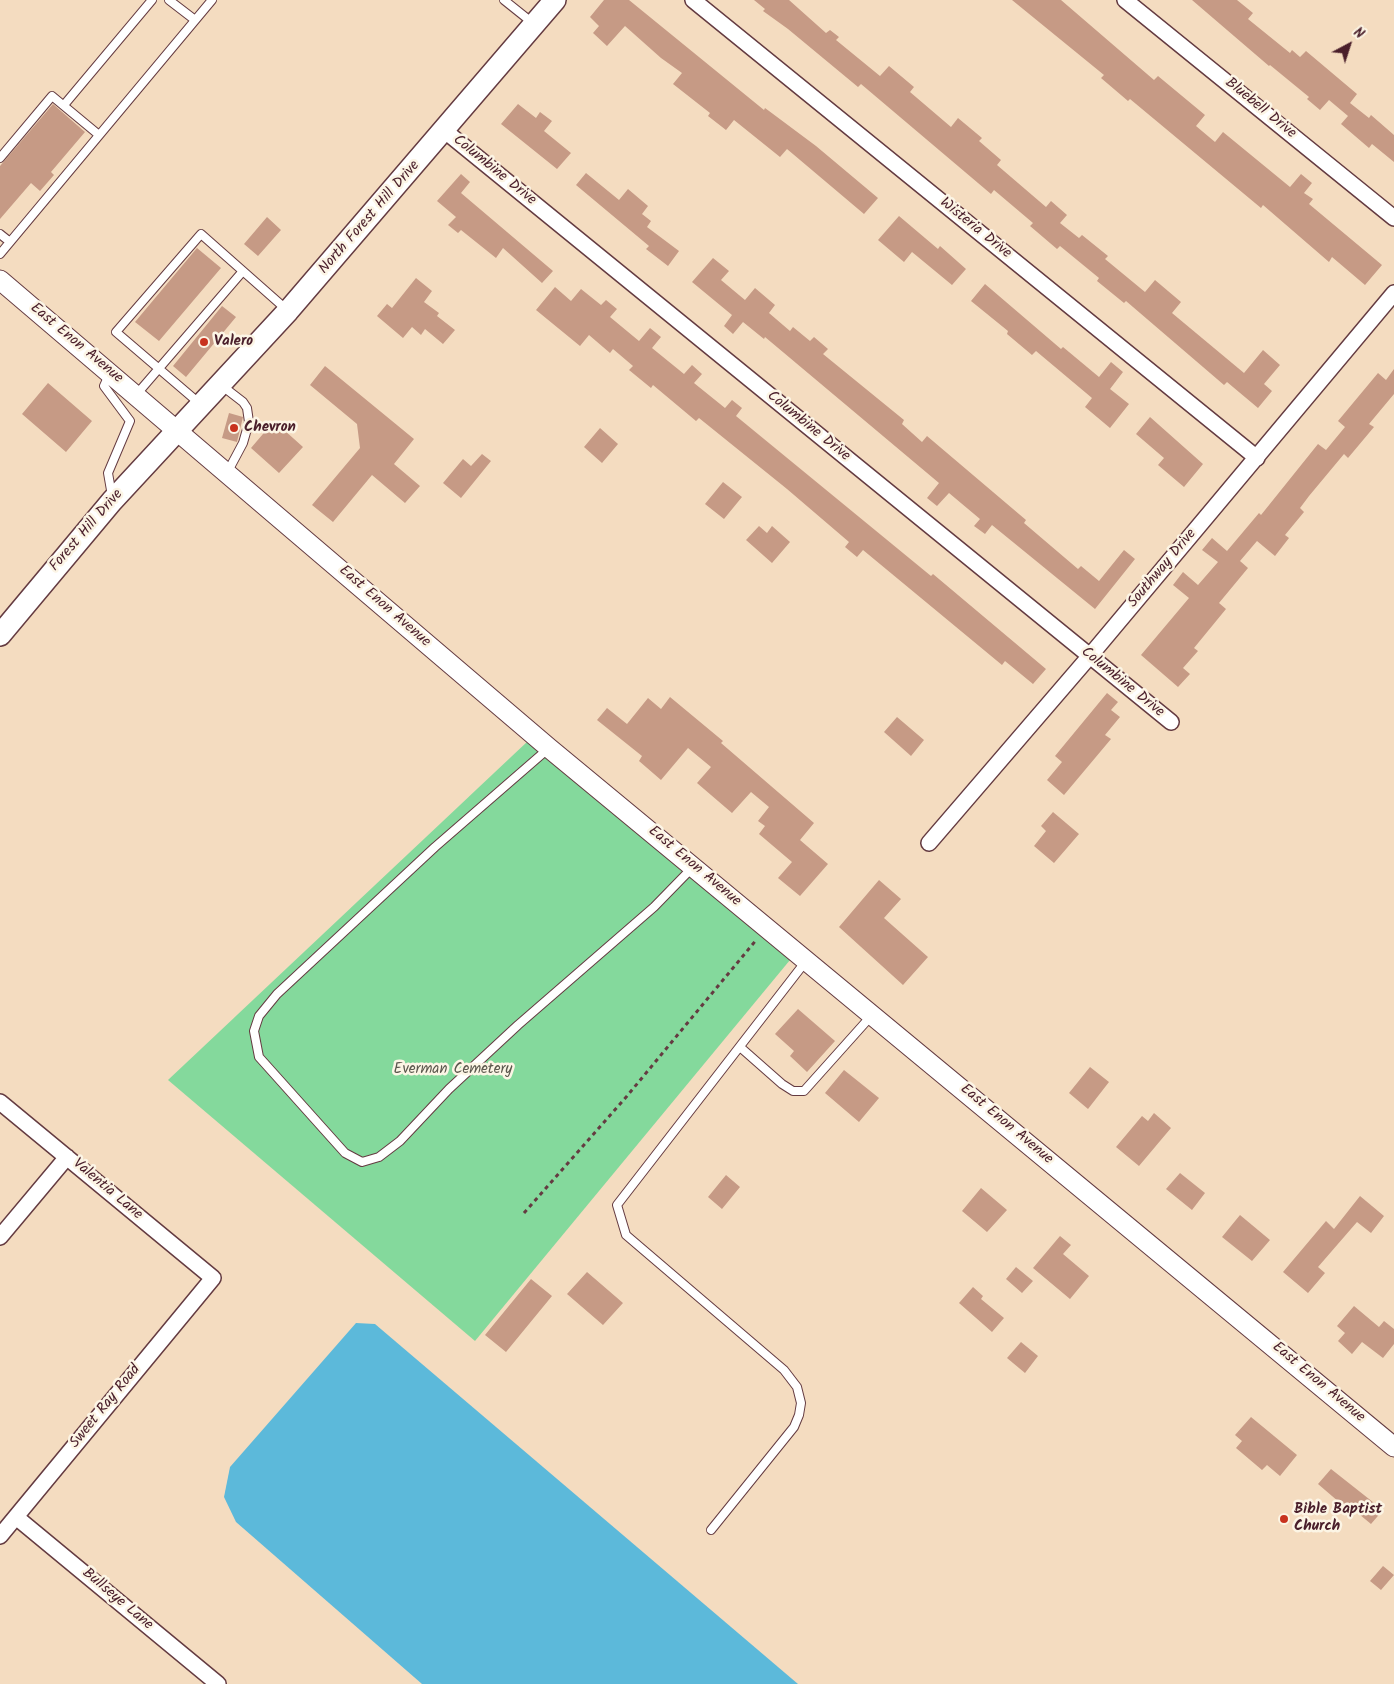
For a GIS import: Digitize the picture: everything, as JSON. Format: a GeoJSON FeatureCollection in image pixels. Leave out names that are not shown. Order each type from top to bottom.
{"type":"FeatureCollection","features":[{"type":"Feature","properties":{"kind":"main road","name":"North Forest Hill Drive"},"geometry":{"type":"LineString","coordinates":[[177,430],[288,311],[445,131],[555,0]]}},
{"type":"Feature","properties":{"kind":"main road","name":"Forest Hill Drive"},"geometry":{"type":"LineString","coordinates":[[0,635],[112,501],[177,430]]}},
{"type":"Feature","properties":{"kind":"street","name":"Wisteria Drive"},"geometry":{"type":"LineString","coordinates":[[693,0],[1257,458]]}},
{"type":"Feature","properties":{"kind":"street","name":"Bluebell Drive"},"geometry":{"type":"LineString","coordinates":[[1125,0],[1394,218]]}},
{"type":"Feature","properties":{"kind":"street","name":"Columbine Drive"},"geometry":{"type":"LineString","coordinates":[[445,131],[1171,722]]}},
{"type":"Feature","properties":{"kind":"street","name":"East Enon Avenue"},"geometry":{"type":"LineString","coordinates":[[0,280],[549,748],[694,866],[1394,1447]]}},
{"type":"Feature","properties":{"kind":"street","name":"Southway Drive"},"geometry":{"type":"LineString","coordinates":[[929,843],[1089,657],[1394,293]]}},
{"type":"Feature","properties":{"kind":"street","name":"Valentia Lane"},"geometry":{"type":"LineString","coordinates":[[0,1102],[213,1278]]}},
{"type":"Feature","properties":{"kind":"street"},"geometry":{"type":"LineString","coordinates":[[0,1237],[67,1157]]}},
{"type":"Feature","properties":{"kind":"street","name":"Sweet Ray Road"},"geometry":{"type":"LineString","coordinates":[[0,1536],[213,1278]]}},
{"type":"Feature","properties":{"kind":"street","name":"Bullseye Lane"},"geometry":{"type":"LineString","coordinates":[[16,1516],[218,1684]]}},
{"type":"Feature","properties":{"kind":"lane"},"geometry":{"type":"LineString","coordinates":[[64,106],[152,0]]}},
{"type":"Feature","properties":{"kind":"lane"},"geometry":{"type":"LineString","coordinates":[[169,0],[195,20]]}},
{"type":"Feature","properties":{"kind":"lane"},"geometry":{"type":"LineString","coordinates":[[0,254],[212,0]]}},
{"type":"Feature","properties":{"kind":"lane"},"geometry":{"type":"LineString","coordinates":[[504,0],[534,25]]}},
{"type":"Feature","properties":{"kind":"lane"},"geometry":{"type":"LineString","coordinates":[[0,158],[52,96],[99,135]]}},
{"type":"Feature","properties":{"kind":"lane"},"geometry":{"type":"LineString","coordinates":[[0,234],[10,242]]}},
{"type":"Feature","properties":{"kind":"lane"},"geometry":{"type":"LineString","coordinates":[[201,404],[116,332],[201,234],[288,311]]}},
{"type":"Feature","properties":{"kind":"lane"},"geometry":{"type":"LineString","coordinates":[[136,395],[243,271]]}},
{"type":"Feature","properties":{"kind":"lane"},"geometry":{"type":"LineString","coordinates":[[110,373],[104,386],[130,421],[108,473],[112,501]]}},
{"type":"Feature","properties":{"kind":"lane"},"geometry":{"type":"LineString","coordinates":[[220,383],[243,402],[247,408],[249,422],[244,443],[227,472]]}},
{"type":"Feature","properties":{"kind":"lane"},"geometry":{"type":"LineString","coordinates":[[549,748],[435,847],[277,994],[259,1016],[254,1031],[259,1057],[345,1153],[362,1162],[379,1157],[400,1141],[449,1089],[504,1038],[654,907],[694,866]]}},
{"type":"Feature","properties":{"kind":"lane"},"geometry":{"type":"LineString","coordinates":[[712,1530],[794,1427],[801,1403],[797,1387],[784,1370],[626,1236],[617,1205],[807,961]]}},
{"type":"Feature","properties":{"kind":"lane"},"geometry":{"type":"LineString","coordinates":[[740,1047],[782,1084],[793,1091],[804,1090],[872,1015]]}},
{"type":"Feature","properties":{"kind":"path"},"geometry":{"type":"LineString","coordinates":[[524,1213],[627,1096],[767,927]]}},
{"type":"Feature","properties":{"kind":"green space","name":"Everman Cemetery"},"geometry":{"type":"Polygon","coordinates":[[[528,741],[790,960],[475,1341],[168,1080],[528,741]]]}},
{"type":"Feature","properties":{"kind":"water"},"geometry":{"type":"Polygon","coordinates":[[[356,1323],[375,1324],[798,1684],[422,1684],[236,1522],[224,1497],[230,1467],[356,1323]]]}},
{"type":"Feature","properties":{"kind":"building"},"geometry":{"type":"Polygon","coordinates":[[[604,0],[629,0],[764,110],[765,108],[816,146],[878,198],[864,214],[787,149],[780,157],[734,120],[726,130],[708,116],[710,113],[673,84],[682,73],[661,58],[625,26],[607,46],[593,33],[599,26],[590,17],[604,0]]]}},
{"type":"Feature","properties":{"kind":"building"},"geometry":{"type":"Polygon","coordinates":[[[754,0],[789,0],[826,33],[830,30],[839,37],[836,40],[880,76],[889,66],[914,87],[910,92],[951,127],[958,118],[982,138],[979,141],[1001,160],[997,165],[1046,207],[1051,201],[1067,215],[1060,223],[1079,238],[1082,235],[1108,256],[1105,259],[1145,292],[1155,280],[1181,302],[1172,313],[1244,373],[1263,350],[1280,365],[1264,384],[1272,391],[1258,408],[1227,382],[1224,385],[1126,301],[1124,303],[1097,281],[1099,278],[1060,246],[1057,249],[1030,226],[1033,223],[994,190],[991,194],[861,84],[858,87],[788,29],[763,11],[765,9],[754,0]]]}},
{"type":"Feature","properties":{"kind":"building"},"geometry":{"type":"Polygon","coordinates":[[[1012,0],[1061,0],[1154,80],[1158,76],[1205,115],[1196,126],[1215,142],[1223,132],[1290,187],[1301,174],[1312,183],[1304,193],[1313,199],[1309,204],[1382,265],[1365,285],[1332,257],[1329,262],[1263,205],[1261,208],[1130,99],[1128,101],[1101,78],[1104,75],[1012,0]]]}},
{"type":"Feature","properties":{"kind":"building"},"geometry":{"type":"Polygon","coordinates":[[[1192,0],[1237,0],[1253,13],[1248,19],[1290,53],[1292,50],[1300,57],[1306,51],[1357,94],[1350,103],[1369,118],[1371,115],[1394,135],[1394,162],[1372,144],[1369,148],[1341,124],[1348,116],[1329,100],[1320,110],[1307,99],[1309,97],[1269,66],[1192,0]]]}},
{"type":"Feature","properties":{"kind":"building"},"geometry":{"type":"Polygon","coordinates":[[[53,104],[85,132],[51,172],[54,175],[40,191],[31,183],[0,219],[0,166],[53,104]]]}},
{"type":"Feature","properties":{"kind":"building"},"geometry":{"type":"Polygon","coordinates":[[[518,104],[536,118],[540,112],[552,121],[544,131],[571,153],[557,169],[501,124],[518,104]]]}},
{"type":"Feature","properties":{"kind":"building"},"geometry":{"type":"Polygon","coordinates":[[[586,173],[619,200],[628,189],[648,206],[642,214],[651,221],[647,227],[679,251],[668,266],[646,249],[649,246],[576,185],[586,173]]]}},
{"type":"Feature","properties":{"kind":"building"},"geometry":{"type":"Polygon","coordinates":[[[461,174],[470,182],[461,193],[553,271],[542,283],[503,248],[496,258],[461,230],[458,233],[448,225],[456,217],[437,201],[461,174]]]}},
{"type":"Feature","properties":{"kind":"building"},"geometry":{"type":"Polygon","coordinates":[[[899,216],[938,249],[940,246],[966,269],[952,285],[912,252],[904,262],[878,240],[899,216]]]}},
{"type":"Feature","properties":{"kind":"building"},"geometry":{"type":"Polygon","coordinates":[[[267,217],[281,230],[258,256],[244,244],[267,217]]]}},
{"type":"Feature","properties":{"kind":"building"},"geometry":{"type":"Polygon","coordinates":[[[197,248],[221,268],[159,341],[135,322],[197,248]]]}},
{"type":"Feature","properties":{"kind":"building"},"geometry":{"type":"Polygon","coordinates":[[[713,258],[729,271],[721,280],[745,300],[755,288],[775,305],[769,313],[790,331],[793,327],[810,341],[814,337],[828,349],[823,354],[904,420],[902,424],[922,442],[927,436],[1026,520],[1024,523],[1078,569],[1081,566],[1099,581],[1124,550],[1135,559],[1095,609],[992,525],[985,534],[974,526],[980,519],[949,493],[937,506],[927,498],[939,483],[765,337],[764,339],[743,322],[733,334],[724,326],[732,315],[692,282],[713,258]]]}},
{"type":"Feature","properties":{"kind":"building"},"geometry":{"type":"Polygon","coordinates":[[[416,278],[432,291],[424,302],[439,313],[437,316],[455,330],[443,344],[425,329],[421,335],[412,327],[403,338],[377,316],[387,304],[392,308],[416,278]]]}},
{"type":"Feature","properties":{"kind":"building"},"geometry":{"type":"Polygon","coordinates":[[[985,284],[1061,349],[1063,347],[1099,377],[1111,362],[1123,372],[1110,389],[1129,404],[1110,428],[1085,407],[1092,398],[1036,351],[1032,355],[1007,334],[1008,331],[971,301],[985,284]]]}},
{"type":"Feature","properties":{"kind":"building"},"geometry":{"type":"Polygon","coordinates":[[[555,287],[571,301],[581,289],[601,305],[606,300],[617,309],[610,317],[639,341],[650,328],[661,337],[652,348],[684,374],[692,365],[702,374],[694,383],[725,408],[732,400],[742,408],[736,416],[931,576],[933,574],[1046,669],[1033,684],[1005,661],[1002,665],[863,550],[857,557],[845,547],[849,542],[787,489],[699,418],[696,421],[653,385],[651,388],[629,370],[633,366],[613,349],[610,353],[589,335],[580,346],[536,310],[555,287]]]}},
{"type":"Feature","properties":{"kind":"building","name":"Valero"},"geometry":{"type":"Polygon","coordinates":[[[222,306],[236,317],[186,377],[173,366],[222,306]]]}},
{"type":"Feature","properties":{"kind":"building"},"geometry":{"type":"Polygon","coordinates":[[[325,366],[414,439],[394,464],[420,486],[405,503],[372,475],[333,522],[312,505],[360,448],[357,424],[310,385],[325,366]]]}},
{"type":"Feature","properties":{"kind":"building"},"geometry":{"type":"Polygon","coordinates":[[[1394,369],[1394,394],[1369,424],[1374,427],[1348,458],[1344,454],[1309,496],[1300,508],[1304,512],[1285,535],[1289,538],[1275,556],[1257,541],[1240,561],[1248,568],[1219,603],[1226,609],[1194,648],[1198,651],[1183,668],[1190,674],[1178,687],[1141,655],[1189,598],[1173,585],[1183,572],[1198,585],[1218,562],[1202,550],[1212,538],[1227,551],[1259,513],[1261,515],[1318,444],[1326,450],[1345,427],[1338,421],[1378,373],[1386,380],[1394,369]]]}},
{"type":"Feature","properties":{"kind":"building"},"geometry":{"type":"Polygon","coordinates":[[[48,383],[92,421],[66,452],[22,414],[48,383]]]}},
{"type":"Feature","properties":{"kind":"building","name":"Chevron"},"geometry":{"type":"Polygon","coordinates":[[[229,413],[243,417],[237,442],[222,438],[229,413]]]}},
{"type":"Feature","properties":{"kind":"building"},"geometry":{"type":"Polygon","coordinates":[[[1150,417],[1203,464],[1184,487],[1158,465],[1164,458],[1136,434],[1150,417]]]}},
{"type":"Feature","properties":{"kind":"building"},"geometry":{"type":"Polygon","coordinates":[[[274,421],[303,447],[279,473],[251,448],[274,421]]]}},
{"type":"Feature","properties":{"kind":"building"},"geometry":{"type":"Polygon","coordinates":[[[600,428],[618,444],[602,463],[584,447],[600,428]]]}},
{"type":"Feature","properties":{"kind":"building"},"geometry":{"type":"Polygon","coordinates":[[[482,454],[491,461],[461,498],[443,483],[463,459],[471,466],[482,454]]]}},
{"type":"Feature","properties":{"kind":"building"},"geometry":{"type":"Polygon","coordinates":[[[723,482],[742,497],[724,519],[705,504],[723,482]]]}},
{"type":"Feature","properties":{"kind":"building"},"geometry":{"type":"Polygon","coordinates":[[[759,526],[767,533],[772,526],[790,542],[772,563],[746,540],[759,526]]]}},
{"type":"Feature","properties":{"kind":"building"},"geometry":{"type":"Polygon","coordinates":[[[1107,693],[1118,702],[1111,710],[1120,717],[1105,735],[1111,739],[1064,795],[1047,780],[1062,762],[1055,756],[1107,693]]]}},
{"type":"Feature","properties":{"kind":"building"},"geometry":{"type":"Polygon","coordinates":[[[670,697],[723,741],[721,743],[814,823],[800,840],[828,864],[800,896],[778,878],[792,862],[759,834],[765,826],[758,821],[769,807],[751,792],[732,813],[697,783],[711,767],[688,748],[661,780],[639,761],[642,756],[597,720],[607,708],[627,724],[648,698],[661,709],[670,697]]]}},
{"type":"Feature","properties":{"kind":"building"},"geometry":{"type":"Polygon","coordinates":[[[897,717],[924,740],[911,756],[884,732],[897,717]]]}},
{"type":"Feature","properties":{"kind":"building"},"geometry":{"type":"Polygon","coordinates":[[[1053,812],[1079,834],[1054,863],[1034,846],[1046,831],[1041,826],[1053,812]]]}},
{"type":"Feature","properties":{"kind":"building"},"geometry":{"type":"Polygon","coordinates":[[[879,880],[901,899],[884,918],[928,957],[903,985],[839,927],[879,880]]]}},
{"type":"Feature","properties":{"kind":"building"},"geometry":{"type":"Polygon","coordinates":[[[798,1009],[835,1041],[807,1072],[790,1056],[794,1051],[775,1034],[798,1009]]]}},
{"type":"Feature","properties":{"kind":"building"},"geometry":{"type":"Polygon","coordinates":[[[1090,1067],[1109,1082],[1088,1109],[1069,1093],[1090,1067]]]}},
{"type":"Feature","properties":{"kind":"building"},"geometry":{"type":"Polygon","coordinates":[[[844,1070],[879,1098],[859,1122],[825,1093],[844,1070]]]}},
{"type":"Feature","properties":{"kind":"building"},"geometry":{"type":"Polygon","coordinates":[[[1154,1113],[1171,1128],[1139,1166],[1116,1147],[1142,1116],[1148,1121],[1154,1113]]]}},
{"type":"Feature","properties":{"kind":"building"},"geometry":{"type":"Polygon","coordinates":[[[1180,1173],[1205,1193],[1192,1210],[1166,1189],[1180,1173]]]}},
{"type":"Feature","properties":{"kind":"building"},"geometry":{"type":"Polygon","coordinates":[[[726,1175],[740,1187],[722,1209],[708,1197],[726,1175]]]}},
{"type":"Feature","properties":{"kind":"building"},"geometry":{"type":"Polygon","coordinates":[[[981,1188],[1007,1210],[987,1232],[962,1211],[981,1188]]]}},
{"type":"Feature","properties":{"kind":"building"},"geometry":{"type":"Polygon","coordinates":[[[1360,1196],[1384,1216],[1371,1233],[1357,1222],[1318,1267],[1325,1273],[1308,1293],[1283,1272],[1326,1221],[1334,1229],[1360,1196]]]}},
{"type":"Feature","properties":{"kind":"building"},"geometry":{"type":"Polygon","coordinates":[[[1240,1215],[1270,1240],[1252,1261],[1222,1237],[1240,1215]]]}},
{"type":"Feature","properties":{"kind":"building"},"geometry":{"type":"Polygon","coordinates":[[[1060,1236],[1071,1245],[1063,1254],[1089,1276],[1070,1299],[1033,1268],[1060,1236]]]}},
{"type":"Feature","properties":{"kind":"building"},"geometry":{"type":"Polygon","coordinates":[[[1016,1267],[1033,1281],[1022,1293],[1006,1279],[1016,1267]]]}},
{"type":"Feature","properties":{"kind":"building"},"geometry":{"type":"Polygon","coordinates":[[[587,1272],[623,1303],[603,1325],[567,1294],[587,1272]]]}},
{"type":"Feature","properties":{"kind":"building"},"geometry":{"type":"Polygon","coordinates":[[[531,1279],[552,1296],[506,1352],[485,1335],[531,1279]]]}},
{"type":"Feature","properties":{"kind":"building"},"geometry":{"type":"Polygon","coordinates":[[[973,1287],[983,1296],[981,1299],[1004,1318],[992,1332],[959,1303],[973,1287]]]}},
{"type":"Feature","properties":{"kind":"building"},"geometry":{"type":"Polygon","coordinates":[[[1354,1306],[1379,1327],[1384,1321],[1394,1329],[1394,1344],[1383,1358],[1362,1342],[1352,1354],[1338,1341],[1345,1333],[1337,1326],[1354,1306]]]}},
{"type":"Feature","properties":{"kind":"building"},"geometry":{"type":"Polygon","coordinates":[[[1021,1342],[1038,1356],[1025,1373],[1007,1358],[1021,1342]]]}},
{"type":"Feature","properties":{"kind":"building"},"geometry":{"type":"Polygon","coordinates":[[[1251,1417],[1297,1455],[1280,1476],[1267,1465],[1262,1470],[1236,1448],[1242,1441],[1235,1435],[1251,1417]]]}},
{"type":"Feature","properties":{"kind":"building"},"geometry":{"type":"Polygon","coordinates":[[[1331,1469],[1383,1510],[1371,1524],[1348,1505],[1346,1508],[1318,1484],[1331,1469]]]}},
{"type":"Feature","properties":{"kind":"building"},"geometry":{"type":"Polygon","coordinates":[[[1383,1566],[1394,1575],[1381,1590],[1370,1581],[1383,1566]]]}},
{"type":"Feature","properties":{"kind":"place","name":"Valero"},"geometry":{"type":"Point","coordinates":[204,342]}},
{"type":"Feature","properties":{"kind":"place","name":"Chevron"},"geometry":{"type":"Point","coordinates":[234,428]}},
{"type":"Feature","properties":{"kind":"place","name":"Bible Baptist Church"},"geometry":{"type":"Point","coordinates":[1284,1519]}}]}
